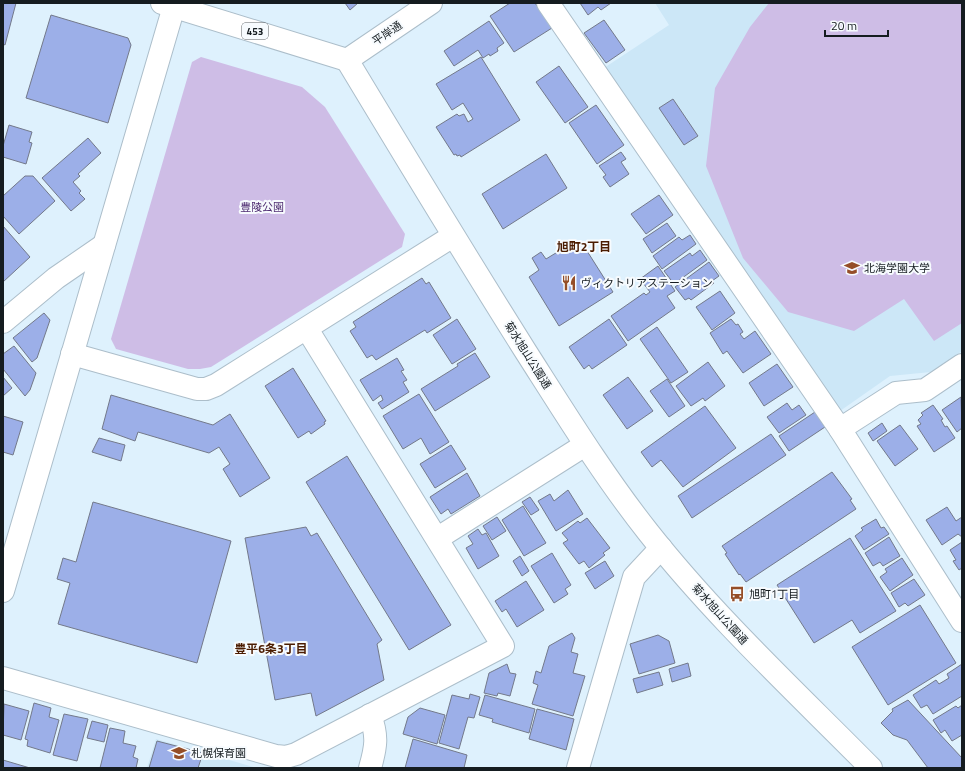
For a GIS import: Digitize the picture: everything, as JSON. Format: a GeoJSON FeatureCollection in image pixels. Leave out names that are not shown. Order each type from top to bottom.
{"type":"FeatureCollection","features":[{"type":"Feature","properties":{"kind":"main road"},"geometry":{"type":"LineString","coordinates":[[548,3],[840,429],[962,621]]}},
{"type":"Feature","properties":{"kind":"main road"},"geometry":{"type":"LineString","coordinates":[[3,591],[104,245],[170,4]]}},
{"type":"Feature","properties":{"kind":"main road","name":"453"},"geometry":{"type":"LineString","coordinates":[[170,4],[347,60]]}},
{"type":"Feature","properties":{"kind":"main road","name":"平岸通"},"geometry":{"type":"LineString","coordinates":[[347,60],[431,4]]}},
{"type":"Feature","properties":{"kind":"main road","name":"菊水旭山公園通"},"geometry":{"type":"LineString","coordinates":[[347,60],[453,236],[585,445],[661,548],[737,634],[871,768]]}},
{"type":"Feature","properties":{"kind":"main road"},"geometry":{"type":"LineString","coordinates":[[72,354],[197,389],[206,389],[216,385],[307,329],[453,236]]}},
{"type":"Feature","properties":{"kind":"main road"},"geometry":{"type":"LineString","coordinates":[[3,322],[56,278],[104,245]]}},
{"type":"Feature","properties":{"kind":"main road"},"geometry":{"type":"LineString","coordinates":[[3,678],[276,756],[286,757],[296,754],[503,646],[438,538],[307,329]]}},
{"type":"Feature","properties":{"kind":"main road"},"geometry":{"type":"LineString","coordinates":[[840,429],[896,393],[925,390],[962,365]]}},
{"type":"Feature","properties":{"kind":"main road"},"geometry":{"type":"LineString","coordinates":[[438,538],[585,445]]}},
{"type":"Feature","properties":{"kind":"main road"},"geometry":{"type":"LineString","coordinates":[[578,768],[634,577],[661,548]]}},
{"type":"Feature","properties":{"kind":"main road"},"geometry":{"type":"LineString","coordinates":[[370,715],[376,731],[375,751],[370,768]]}},
{"type":"Feature","properties":{"kind":"shaded area","name":"北海学園大学"},"geometry":{"type":"Polygon","coordinates":[[[655,3],[962,3],[962,351],[931,372],[890,376],[840,411],[604,68],[669,25],[655,3]]]}},
{"type":"Feature","properties":{"kind":"shaded area","name":"札幌保育園"},"geometry":{"type":"Polygon","coordinates":[[[156,739],[257,768],[147,768],[156,739]]]}},
{"type":"Feature","properties":{"kind":"green space","name":"北海学園大学"},"geometry":{"type":"Polygon","coordinates":[[[769,3],[962,3],[962,323],[934,341],[904,299],[854,331],[788,312],[743,258],[706,166],[715,88],[750,27],[769,3]]]}},
{"type":"Feature","properties":{"kind":"green space","name":"豊陵公園"},"geometry":{"type":"Polygon","coordinates":[[[201,57],[302,87],[325,107],[405,234],[402,247],[211,367],[188,369],[116,349],[111,339],[192,62],[201,57]]]}},
{"type":"Feature","properties":{"kind":"building"},"geometry":{"type":"Polygon","coordinates":[[[3,3],[16,3],[5,45],[3,44],[3,3]]]}},
{"type":"Feature","properties":{"kind":"building"},"geometry":{"type":"Polygon","coordinates":[[[345,3],[358,3],[350,10],[345,3]]]}},
{"type":"Feature","properties":{"kind":"building"},"geometry":{"type":"Polygon","coordinates":[[[510,3],[535,3],[552,28],[514,52],[490,16],[510,3]]]}},
{"type":"Feature","properties":{"kind":"building"},"geometry":{"type":"Polygon","coordinates":[[[580,3],[611,3],[601,10],[598,7],[588,15],[580,3]]]}},
{"type":"Feature","properties":{"kind":"building"},"geometry":{"type":"Polygon","coordinates":[[[51,15],[128,38],[131,45],[108,123],[26,98],[51,15]]]}},
{"type":"Feature","properties":{"kind":"building"},"geometry":{"type":"Polygon","coordinates":[[[604,20],[625,50],[606,63],[584,33],[604,20]]]}},
{"type":"Feature","properties":{"kind":"building"},"geometry":{"type":"Polygon","coordinates":[[[489,21],[504,43],[497,48],[498,51],[483,58],[478,50],[454,66],[444,51],[489,21]]]}},
{"type":"Feature","properties":{"kind":"building"},"geometry":{"type":"Polygon","coordinates":[[[481,57],[520,120],[461,157],[460,155],[454,155],[436,127],[457,114],[459,116],[464,114],[468,122],[473,119],[463,103],[452,110],[436,84],[481,57]]]}},
{"type":"Feature","properties":{"kind":"building"},"geometry":{"type":"Polygon","coordinates":[[[559,66],[588,107],[565,123],[536,82],[559,66]]]}},
{"type":"Feature","properties":{"kind":"building"},"geometry":{"type":"Polygon","coordinates":[[[673,99],[698,136],[684,145],[659,108],[673,99]]]}},
{"type":"Feature","properties":{"kind":"building"},"geometry":{"type":"Polygon","coordinates":[[[596,105],[624,145],[597,164],[569,123],[596,105]]]}},
{"type":"Feature","properties":{"kind":"building"},"geometry":{"type":"Polygon","coordinates":[[[9,125],[32,132],[29,142],[32,143],[26,164],[3,157],[3,146],[9,125]]]}},
{"type":"Feature","properties":{"kind":"building"},"geometry":{"type":"Polygon","coordinates":[[[88,138],[101,153],[78,174],[80,176],[73,182],[81,191],[79,193],[85,199],[71,211],[42,178],[88,138]]]}},
{"type":"Feature","properties":{"kind":"building"},"geometry":{"type":"Polygon","coordinates":[[[621,152],[626,159],[621,162],[629,174],[610,187],[603,177],[606,175],[599,166],[621,152]]]}},
{"type":"Feature","properties":{"kind":"building"},"geometry":{"type":"Polygon","coordinates":[[[546,154],[567,188],[503,229],[482,194],[546,154]]]}},
{"type":"Feature","properties":{"kind":"building"},"geometry":{"type":"Polygon","coordinates":[[[25,176],[33,176],[55,201],[19,234],[3,216],[3,196],[25,176]]]}},
{"type":"Feature","properties":{"kind":"building"},"geometry":{"type":"Polygon","coordinates":[[[659,195],[673,215],[646,234],[631,214],[659,195]]]}},
{"type":"Feature","properties":{"kind":"building"},"geometry":{"type":"Polygon","coordinates":[[[667,223],[676,236],[652,253],[643,239],[667,223]]]}},
{"type":"Feature","properties":{"kind":"building"},"geometry":{"type":"Polygon","coordinates":[[[3,226],[30,257],[3,282],[3,226]]]}},
{"type":"Feature","properties":{"kind":"building"},"geometry":{"type":"Polygon","coordinates":[[[690,235],[696,244],[662,269],[653,256],[679,237],[682,240],[690,235]]]}},
{"type":"Feature","properties":{"kind":"building"},"geometry":{"type":"Polygon","coordinates":[[[582,243],[613,292],[559,326],[529,277],[539,270],[532,258],[541,252],[546,259],[564,248],[567,253],[582,243]]]}},
{"type":"Feature","properties":{"kind":"building"},"geometry":{"type":"Polygon","coordinates":[[[700,250],[707,260],[674,284],[664,271],[690,253],[692,256],[700,250]]]}},
{"type":"Feature","properties":{"kind":"building"},"geometry":{"type":"Polygon","coordinates":[[[709,262],[719,276],[712,281],[714,283],[691,300],[689,298],[685,300],[675,287],[709,262]]]}},
{"type":"Feature","properties":{"kind":"building"},"geometry":{"type":"Polygon","coordinates":[[[658,266],[675,291],[667,296],[675,308],[628,341],[611,316],[644,293],[646,295],[650,292],[640,279],[658,266]]]}},
{"type":"Feature","properties":{"kind":"building"},"geometry":{"type":"Polygon","coordinates":[[[422,278],[426,284],[429,282],[451,318],[427,333],[425,330],[376,360],[372,355],[367,358],[350,331],[356,327],[353,322],[422,278]]]}},
{"type":"Feature","properties":{"kind":"building"},"geometry":{"type":"Polygon","coordinates":[[[720,291],[735,313],[712,330],[696,307],[720,291]]]}},
{"type":"Feature","properties":{"kind":"building"},"geometry":{"type":"Polygon","coordinates":[[[44,313],[50,320],[37,358],[32,362],[13,338],[44,313]]]}},
{"type":"Feature","properties":{"kind":"building"},"geometry":{"type":"Polygon","coordinates":[[[457,319],[476,349],[452,364],[433,335],[457,319]]]}},
{"type":"Feature","properties":{"kind":"building"},"geometry":{"type":"Polygon","coordinates":[[[609,319],[627,345],[592,369],[589,365],[584,369],[569,347],[609,319]]]}},
{"type":"Feature","properties":{"kind":"building"},"geometry":{"type":"Polygon","coordinates":[[[731,319],[736,325],[738,324],[743,332],[740,334],[744,339],[755,331],[771,354],[743,373],[727,351],[723,354],[710,333],[731,319]]]}},
{"type":"Feature","properties":{"kind":"building"},"geometry":{"type":"Polygon","coordinates":[[[657,327],[688,372],[671,383],[640,339],[657,327]]]}},
{"type":"Feature","properties":{"kind":"building"},"geometry":{"type":"Polygon","coordinates":[[[14,346],[36,373],[30,390],[25,396],[3,369],[3,354],[14,346]]]}},
{"type":"Feature","properties":{"kind":"building"},"geometry":{"type":"Polygon","coordinates":[[[475,353],[490,377],[435,411],[421,389],[458,366],[457,364],[475,353]]]}},
{"type":"Feature","properties":{"kind":"building"},"geometry":{"type":"Polygon","coordinates":[[[397,358],[404,370],[401,371],[407,380],[403,382],[409,392],[382,409],[378,403],[383,400],[381,395],[373,401],[360,380],[397,358]]]}},
{"type":"Feature","properties":{"kind":"building"},"geometry":{"type":"Polygon","coordinates":[[[708,362],[725,386],[705,401],[703,398],[691,406],[676,386],[708,362]]]}},
{"type":"Feature","properties":{"kind":"building"},"geometry":{"type":"Polygon","coordinates":[[[777,364],[793,387],[764,406],[749,383],[777,364]]]}},
{"type":"Feature","properties":{"kind":"building"},"geometry":{"type":"Polygon","coordinates":[[[293,368],[326,421],[324,422],[325,424],[311,434],[309,431],[298,438],[265,386],[293,368]]]}},
{"type":"Feature","properties":{"kind":"building"},"geometry":{"type":"Polygon","coordinates":[[[3,377],[12,388],[3,396],[3,377]]]}},
{"type":"Feature","properties":{"kind":"building"},"geometry":{"type":"Polygon","coordinates":[[[628,377],[653,411],[627,429],[603,395],[628,377]]]}},
{"type":"Feature","properties":{"kind":"building"},"geometry":{"type":"Polygon","coordinates":[[[667,379],[685,406],[669,417],[650,391],[667,379]]]}},
{"type":"Feature","properties":{"kind":"building"},"geometry":{"type":"Polygon","coordinates":[[[419,394],[449,442],[430,454],[421,438],[403,449],[383,416],[419,394]]]}},
{"type":"Feature","properties":{"kind":"building"},"geometry":{"type":"Polygon","coordinates":[[[111,395],[213,425],[230,414],[270,478],[240,497],[223,469],[230,464],[219,447],[209,453],[138,432],[135,441],[102,429],[111,395]]]}},
{"type":"Feature","properties":{"kind":"building"},"geometry":{"type":"Polygon","coordinates":[[[961,397],[962,428],[957,432],[942,410],[961,397]]]}},
{"type":"Feature","properties":{"kind":"building"},"geometry":{"type":"Polygon","coordinates":[[[787,403],[792,410],[799,405],[806,415],[779,433],[767,417],[787,403]]]}},
{"type":"Feature","properties":{"kind":"building"},"geometry":{"type":"Polygon","coordinates":[[[933,405],[943,419],[941,420],[945,427],[947,426],[955,438],[934,452],[917,426],[921,424],[918,420],[923,415],[921,413],[933,405]]]}},
{"type":"Feature","properties":{"kind":"building"},"geometry":{"type":"Polygon","coordinates":[[[705,406],[736,448],[683,487],[661,460],[652,467],[641,452],[705,406]]]}},
{"type":"Feature","properties":{"kind":"building"},"geometry":{"type":"Polygon","coordinates":[[[815,412],[825,427],[789,451],[779,436],[815,412]]]}},
{"type":"Feature","properties":{"kind":"building"},"geometry":{"type":"Polygon","coordinates":[[[3,416],[23,422],[13,455],[3,452],[3,416]]]}},
{"type":"Feature","properties":{"kind":"building"},"geometry":{"type":"Polygon","coordinates":[[[882,423],[887,431],[873,441],[868,433],[882,423]]]}},
{"type":"Feature","properties":{"kind":"building"},"geometry":{"type":"Polygon","coordinates":[[[900,425],[918,449],[895,466],[877,441],[900,425]]]}},
{"type":"Feature","properties":{"kind":"building"},"geometry":{"type":"Polygon","coordinates":[[[771,434],[786,455],[692,518],[678,496],[771,434]]]}},
{"type":"Feature","properties":{"kind":"building"},"geometry":{"type":"Polygon","coordinates":[[[99,438],[125,445],[121,461],[92,452],[99,438]]]}},
{"type":"Feature","properties":{"kind":"building"},"geometry":{"type":"Polygon","coordinates":[[[451,445],[466,469],[435,488],[420,464],[451,445]]]}},
{"type":"Feature","properties":{"kind":"building"},"geometry":{"type":"Polygon","coordinates":[[[347,456],[451,625],[409,650],[306,482],[347,456]]]}},
{"type":"Feature","properties":{"kind":"building"},"geometry":{"type":"Polygon","coordinates":[[[832,472],[852,499],[850,500],[856,509],[746,582],[740,574],[739,575],[725,554],[727,553],[722,546],[832,472]]]}},
{"type":"Feature","properties":{"kind":"building"},"geometry":{"type":"Polygon","coordinates":[[[467,473],[480,496],[451,514],[448,509],[441,514],[430,497],[467,473]]]}},
{"type":"Feature","properties":{"kind":"building"},"geometry":{"type":"Polygon","coordinates":[[[568,490],[583,514],[556,531],[538,501],[550,494],[554,501],[568,490]]]}},
{"type":"Feature","properties":{"kind":"building"},"geometry":{"type":"Polygon","coordinates":[[[530,497],[539,510],[531,515],[522,502],[530,497]]]}},
{"type":"Feature","properties":{"kind":"building"},"geometry":{"type":"Polygon","coordinates":[[[93,502],[231,541],[197,663],[58,624],[70,583],[57,579],[63,558],[76,562],[93,502]]]}},
{"type":"Feature","properties":{"kind":"building"},"geometry":{"type":"Polygon","coordinates":[[[523,506],[546,543],[524,556],[502,520],[523,506]]]}},
{"type":"Feature","properties":{"kind":"building"},"geometry":{"type":"Polygon","coordinates":[[[947,507],[956,521],[962,517],[962,537],[958,534],[942,545],[926,520],[947,507]]]}},
{"type":"Feature","properties":{"kind":"building"},"geometry":{"type":"Polygon","coordinates":[[[497,517],[506,531],[492,540],[483,526],[497,517]]]}},
{"type":"Feature","properties":{"kind":"building"},"geometry":{"type":"Polygon","coordinates":[[[587,518],[610,548],[603,553],[605,555],[589,568],[584,561],[579,564],[563,543],[568,540],[562,533],[578,521],[580,523],[587,518]]]}},
{"type":"Feature","properties":{"kind":"building"},"geometry":{"type":"Polygon","coordinates":[[[876,519],[881,528],[884,527],[889,534],[864,550],[855,536],[863,530],[861,528],[876,519]]]}},
{"type":"Feature","properties":{"kind":"building"},"geometry":{"type":"Polygon","coordinates":[[[306,527],[311,536],[317,533],[382,640],[377,644],[384,680],[316,716],[311,693],[275,700],[245,538],[306,527]]]}},
{"type":"Feature","properties":{"kind":"building"},"geometry":{"type":"Polygon","coordinates":[[[478,529],[482,535],[486,533],[499,556],[478,569],[466,548],[473,544],[468,536],[478,529]]]}},
{"type":"Feature","properties":{"kind":"building"},"geometry":{"type":"Polygon","coordinates":[[[889,537],[900,556],[883,566],[880,562],[873,566],[865,553],[889,537]]]}},
{"type":"Feature","properties":{"kind":"building"},"geometry":{"type":"Polygon","coordinates":[[[850,538],[896,611],[860,633],[852,620],[814,643],[777,585],[850,538]]]}},
{"type":"Feature","properties":{"kind":"building"},"geometry":{"type":"Polygon","coordinates":[[[962,542],[962,568],[959,570],[953,561],[956,560],[950,550],[962,542]]]}},
{"type":"Feature","properties":{"kind":"building"},"geometry":{"type":"Polygon","coordinates":[[[552,553],[571,585],[565,589],[568,594],[554,603],[531,566],[552,553]]]}},
{"type":"Feature","properties":{"kind":"building"},"geometry":{"type":"Polygon","coordinates":[[[520,556],[529,571],[522,576],[513,561],[520,556]]]}},
{"type":"Feature","properties":{"kind":"building"},"geometry":{"type":"Polygon","coordinates":[[[902,558],[913,575],[890,591],[880,577],[887,572],[885,569],[902,558]]]}},
{"type":"Feature","properties":{"kind":"building"},"geometry":{"type":"Polygon","coordinates":[[[605,561],[614,576],[595,589],[585,573],[605,561]]]}},
{"type":"Feature","properties":{"kind":"building"},"geometry":{"type":"Polygon","coordinates":[[[914,579],[925,595],[908,606],[905,603],[899,607],[891,593],[914,579]]]}},
{"type":"Feature","properties":{"kind":"building"},"geometry":{"type":"Polygon","coordinates":[[[526,581],[544,610],[517,627],[506,609],[502,612],[495,601],[526,581]]]}},
{"type":"Feature","properties":{"kind":"building"},"geometry":{"type":"Polygon","coordinates":[[[920,605],[956,663],[888,705],[852,647],[920,605]]]}},
{"type":"Feature","properties":{"kind":"building"},"geometry":{"type":"Polygon","coordinates":[[[572,633],[575,638],[571,652],[578,654],[573,673],[585,676],[573,716],[532,704],[538,685],[533,683],[536,671],[541,673],[549,646],[572,633]]]}},
{"type":"Feature","properties":{"kind":"building"},"geometry":{"type":"Polygon","coordinates":[[[658,635],[669,641],[675,663],[639,674],[630,644],[658,635]]]}},
{"type":"Feature","properties":{"kind":"building"},"geometry":{"type":"Polygon","coordinates":[[[688,663],[691,676],[672,682],[669,669],[688,663]]]}},
{"type":"Feature","properties":{"kind":"building"},"geometry":{"type":"Polygon","coordinates":[[[507,664],[510,673],[516,674],[510,696],[498,693],[497,696],[484,693],[489,673],[507,664]]]}},
{"type":"Feature","properties":{"kind":"building"},"geometry":{"type":"Polygon","coordinates":[[[962,664],[962,696],[933,714],[927,705],[921,708],[913,695],[936,680],[939,684],[949,678],[947,674],[962,664]]]}},
{"type":"Feature","properties":{"kind":"building"},"geometry":{"type":"Polygon","coordinates":[[[659,672],[663,685],[637,693],[633,679],[659,672]]]}},
{"type":"Feature","properties":{"kind":"building"},"geometry":{"type":"Polygon","coordinates":[[[470,694],[480,697],[474,718],[468,717],[459,749],[439,743],[452,695],[469,699],[470,694]]]}},
{"type":"Feature","properties":{"kind":"building"},"geometry":{"type":"Polygon","coordinates":[[[485,695],[535,709],[529,733],[492,722],[493,719],[479,715],[485,695]]]}},
{"type":"Feature","properties":{"kind":"building"},"geometry":{"type":"Polygon","coordinates":[[[908,700],[962,758],[962,768],[928,768],[907,740],[893,735],[881,723],[893,711],[892,709],[908,700]]]}},
{"type":"Feature","properties":{"kind":"building"},"geometry":{"type":"Polygon","coordinates":[[[34,703],[51,708],[49,717],[59,720],[50,753],[27,746],[28,740],[25,739],[34,703]]]}},
{"type":"Feature","properties":{"kind":"building"},"geometry":{"type":"Polygon","coordinates":[[[4,704],[29,711],[21,740],[3,735],[4,704]]]}},
{"type":"Feature","properties":{"kind":"building"},"geometry":{"type":"Polygon","coordinates":[[[962,705],[962,735],[952,741],[945,730],[941,733],[933,720],[956,706],[958,708],[962,705]]]}},
{"type":"Feature","properties":{"kind":"building"},"geometry":{"type":"Polygon","coordinates":[[[420,708],[445,715],[437,744],[403,734],[408,717],[420,708]]]}},
{"type":"Feature","properties":{"kind":"building"},"geometry":{"type":"Polygon","coordinates":[[[537,709],[574,719],[566,750],[529,739],[537,709]]]}},
{"type":"Feature","properties":{"kind":"building"},"geometry":{"type":"Polygon","coordinates":[[[64,714],[88,719],[77,761],[53,755],[64,714]]]}},
{"type":"Feature","properties":{"kind":"building"},"geometry":{"type":"Polygon","coordinates":[[[92,721],[108,725],[104,742],[87,738],[92,721]]]}},
{"type":"Feature","properties":{"kind":"building"},"geometry":{"type":"Polygon","coordinates":[[[110,728],[125,731],[123,743],[136,746],[133,757],[138,759],[136,768],[100,768],[110,728]]]}},
{"type":"Feature","properties":{"kind":"building"},"geometry":{"type":"Polygon","coordinates":[[[413,739],[467,755],[464,768],[405,768],[413,739]]]}},
{"type":"Feature","properties":{"kind":"building","name":"札幌保育園"},"geometry":{"type":"Polygon","coordinates":[[[157,741],[203,753],[198,768],[149,768],[157,741]]]}},
{"type":"Feature","properties":{"kind":"building"},"geometry":{"type":"Polygon","coordinates":[[[3,760],[30,768],[3,768],[3,760]]]}},
{"type":"Feature","properties":{"kind":"place","name":"北海学園大学"},"geometry":{"type":"Point","coordinates":[852,268]}},
{"type":"Feature","properties":{"kind":"place","name":"ヴィクトリアステーション"},"geometry":{"type":"Point","coordinates":[569,283]}},
{"type":"Feature","properties":{"kind":"place","name":"旭町1丁目"},"geometry":{"type":"Point","coordinates":[737,594]}},
{"type":"Feature","properties":{"kind":"place","name":"札幌保育園"},"geometry":{"type":"Point","coordinates":[179,753]}},
{"type":"Feature","properties":{"kind":"district","name":"旭町2丁目"},"geometry":{"type":"Point","coordinates":[584,247]}},
{"type":"Feature","properties":{"kind":"district","name":"豊平6条3丁目"},"geometry":{"type":"Point","coordinates":[271,649]}}]}
